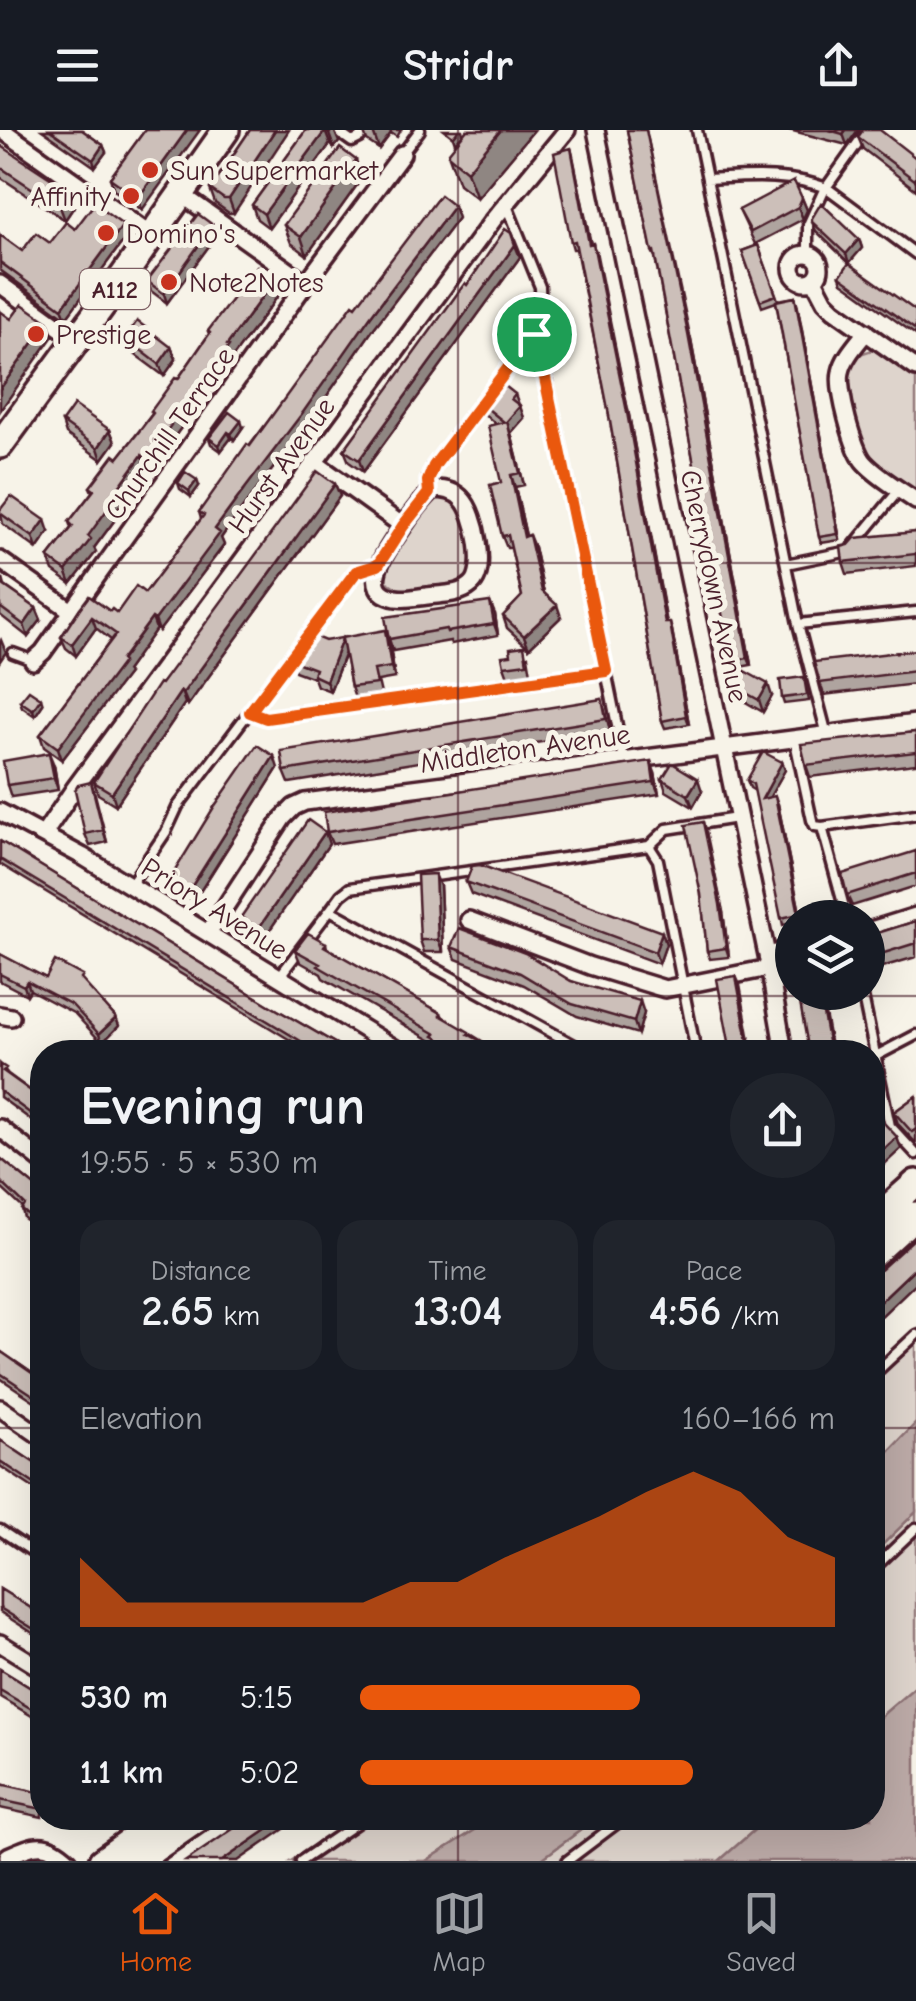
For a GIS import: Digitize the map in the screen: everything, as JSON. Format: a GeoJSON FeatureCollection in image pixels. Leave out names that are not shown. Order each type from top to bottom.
{"type":"FeatureCollection","features":[{"type":"Feature","properties":{"kind":"main road","name":"A112"},"geometry":{"type":"LineString","coordinates":[[0,445],[226,130]]}},
{"type":"Feature","properties":{"kind":"main road"},"geometry":{"type":"LineString","coordinates":[[885,1212],[914,1198]]}},
{"type":"Feature","properties":{"kind":"main road"},"geometry":{"type":"LineString","coordinates":[[885,1237],[914,1198]]}},
{"type":"Feature","properties":{"kind":"main road"},"geometry":{"type":"LineString","coordinates":[[102,1861],[146,1830]]}},
{"type":"Feature","properties":{"kind":"main road"},"geometry":{"type":"LineString","coordinates":[[137,1861],[182,1830]]}},
{"type":"Feature","properties":{"kind":"street"},"geometry":{"type":"LineString","coordinates":[[2,130],[152,236]]}},
{"type":"Feature","properties":{"kind":"street","name":"Hurst Avenue"},"geometry":{"type":"LineString","coordinates":[[44,834],[506,203],[567,130]]}},
{"type":"Feature","properties":{"kind":"street","name":"Cherrydown Avenue"},"geometry":{"type":"LineString","coordinates":[[596,130],[782,1040]]}},
{"type":"Feature","properties":{"kind":"street","name":"Churchill Terrace"},"geometry":{"type":"LineString","coordinates":[[34,661],[72,612],[110,573],[306,283],[402,154]]}},
{"type":"Feature","properties":{"kind":"street"},"geometry":{"type":"LineString","coordinates":[[181,194],[306,283]]}},
{"type":"Feature","properties":{"kind":"street"},"geometry":{"type":"LineString","coordinates":[[808,255],[819,262],[820,272],[814,280],[825,301],[916,368]]}},
{"type":"Feature","properties":{"kind":"street"},"geometry":{"type":"LineString","coordinates":[[0,284],[77,340]]}},
{"type":"Feature","properties":{"kind":"street"},"geometry":{"type":"LineString","coordinates":[[866,332],[846,358],[840,374],[853,442],[866,466],[916,500]]}},
{"type":"Feature","properties":{"kind":"street"},"geometry":{"type":"LineString","coordinates":[[314,462],[403,526]]}},
{"type":"Feature","properties":{"kind":"street"},"geometry":{"type":"LineString","coordinates":[[434,489],[454,492],[467,506],[479,546],[479,575],[460,591],[396,598],[382,592],[377,584],[378,565],[429,493],[434,489]]}},
{"type":"Feature","properties":{"kind":"street"},"geometry":{"type":"LineString","coordinates":[[0,560],[72,612]]}},
{"type":"Feature","properties":{"kind":"street","name":"Middleton Avenue"},"geometry":{"type":"LineString","coordinates":[[208,933],[283,818],[294,806],[305,802],[916,723]]}},
{"type":"Feature","properties":{"kind":"street","name":"Priory Avenue"},"geometry":{"type":"LineString","coordinates":[[0,812],[130,885],[381,1040]]}},
{"type":"Feature","properties":{"kind":"street"},"geometry":{"type":"LineString","coordinates":[[885,926],[916,916]]}},
{"type":"Feature","properties":{"kind":"street"},"geometry":{"type":"LineString","coordinates":[[468,920],[608,972],[666,988],[775,958]]}},
{"type":"Feature","properties":{"kind":"street"},"geometry":{"type":"LineString","coordinates":[[0,1128],[30,1152]]}},
{"type":"Feature","properties":{"kind":"street"},"geometry":{"type":"LineString","coordinates":[[0,1408],[30,1428]]}},
{"type":"Feature","properties":{"kind":"street"},"geometry":{"type":"LineString","coordinates":[[0,1643],[30,1662]]}},
{"type":"Feature","properties":{"kind":"street"},"geometry":{"type":"LineString","coordinates":[[6,1854],[44,1845],[69,1861]]}},
{"type":"Feature","properties":{"kind":"lane"},"geometry":{"type":"LineString","coordinates":[[336,130],[352,142],[366,130]]}},
{"type":"Feature","properties":{"kind":"lane"},"geometry":{"type":"LineString","coordinates":[[402,154],[420,130]]}},
{"type":"Feature","properties":{"kind":"lane"},"geometry":{"type":"LineString","coordinates":[[696,130],[798,624],[828,735]]}},
{"type":"Feature","properties":{"kind":"lane"},"geometry":{"type":"LineString","coordinates":[[808,255],[808,225],[827,188],[868,130]]}},
{"type":"Feature","properties":{"kind":"lane"},"geometry":{"type":"LineString","coordinates":[[707,179],[780,176],[812,182],[827,188],[916,254]]}},
{"type":"Feature","properties":{"kind":"lane"},"geometry":{"type":"LineString","coordinates":[[429,493],[428,481],[434,466],[534,334],[541,318],[540,287],[506,203]]}},
{"type":"Feature","properties":{"kind":"lane"},"geometry":{"type":"LineString","coordinates":[[534,334],[624,760]]}},
{"type":"Feature","properties":{"kind":"lane"},"geometry":{"type":"LineString","coordinates":[[786,564],[849,551],[900,489]]}},
{"type":"Feature","properties":{"kind":"lane"},"geometry":{"type":"LineString","coordinates":[[130,885],[166,832],[178,806],[356,572],[378,565]]}},
{"type":"Feature","properties":{"kind":"lane"},"geometry":{"type":"LineString","coordinates":[[798,624],[916,612]]}},
{"type":"Feature","properties":{"kind":"lane","name":"Churchill Terrace"},"geometry":{"type":"LineString","coordinates":[[13,653],[34,661]]}},
{"type":"Feature","properties":{"kind":"lane"},"geometry":{"type":"LineString","coordinates":[[250,712],[266,718],[606,671]]}},
{"type":"Feature","properties":{"kind":"lane"},"geometry":{"type":"LineString","coordinates":[[794,737],[815,826],[916,814]]}},
{"type":"Feature","properties":{"kind":"lane"},"geometry":{"type":"LineString","coordinates":[[279,977],[350,888],[649,846],[667,829],[738,818]]}},
{"type":"Feature","properties":{"kind":"lane"},"geometry":{"type":"LineString","coordinates":[[822,828],[842,900]]}},
{"type":"Feature","properties":{"kind":"lane"},"geometry":{"type":"LineString","coordinates":[[649,846],[658,860],[694,1040]]}},
{"type":"Feature","properties":{"kind":"lane"},"geometry":{"type":"LineString","coordinates":[[330,910],[565,1040]]}},
{"type":"Feature","properties":{"kind":"lane"},"geometry":{"type":"LineString","coordinates":[[866,1010],[872,1040]]}},
{"type":"Feature","properties":{"kind":"lane"},"geometry":{"type":"LineString","coordinates":[[885,1052],[916,1036]]}},
{"type":"Feature","properties":{"kind":"lane"},"geometry":{"type":"LineString","coordinates":[[885,1101],[890,1126],[916,1154]]}},
{"type":"Feature","properties":{"kind":"lane"},"geometry":{"type":"LineString","coordinates":[[885,1364],[916,1336]]}},
{"type":"Feature","properties":{"kind":"lane"},"geometry":{"type":"LineString","coordinates":[[885,1558],[916,1528]]}},
{"type":"Feature","properties":{"kind":"lane"},"geometry":{"type":"LineString","coordinates":[[0,1530],[30,1550]]}},
{"type":"Feature","properties":{"kind":"lane"},"geometry":{"type":"LineString","coordinates":[[301,1861],[346,1830]]}},
{"type":"Feature","properties":{"kind":"lane"},"geometry":{"type":"LineString","coordinates":[[567,1861],[608,1830]]}},
{"type":"Feature","properties":{"kind":"shaded area"},"geometry":{"type":"Polygon","coordinates":[[[875,349],[916,374],[916,493],[869,457],[858,438],[847,374],[857,355],[875,349]]]}},
{"type":"Feature","properties":{"kind":"shaded area"},"geometry":{"type":"Polygon","coordinates":[[[440,496],[458,507],[464,517],[471,540],[469,575],[459,583],[397,588],[384,580],[383,565],[431,501],[440,496]]]}},
{"type":"Feature","properties":{"kind":"shaded area"},"geometry":{"type":"Polygon","coordinates":[[[916,1329],[916,1423],[885,1455],[885,1359],[916,1329]]]}},
{"type":"Feature","properties":{"kind":"shaded area"},"geometry":{"type":"Polygon","coordinates":[[[916,1423],[916,1512],[885,1542],[885,1455],[916,1423]]]}},
{"type":"Feature","properties":{"kind":"shaded area"},"geometry":{"type":"Polygon","coordinates":[[[916,1512],[916,1686],[885,1713],[885,1542],[916,1512]]]}},
{"type":"Feature","properties":{"kind":"shaded area"},"geometry":{"type":"Polygon","coordinates":[[[916,1686],[916,1861],[719,1861],[754,1830],[885,1830],[885,1713],[916,1686]]]}},
{"type":"Feature","properties":{"kind":"shaded area"},"geometry":{"type":"Polygon","coordinates":[[[337,1830],[475,1830],[426,1861],[291,1861],[337,1830]]]}},
{"type":"Feature","properties":{"kind":"shaded area"},"geometry":{"type":"Polygon","coordinates":[[[475,1830],[581,1830],[539,1861],[426,1861],[475,1830]]]}},
{"type":"Feature","properties":{"kind":"shaded area"},"geometry":{"type":"Polygon","coordinates":[[[581,1830],[754,1830],[719,1861],[539,1861],[581,1830]]]}},
{"type":"Feature","properties":{"kind":"building"},"geometry":{"type":"Polygon","coordinates":[[[50,130],[82,130],[103,145],[93,160],[50,130]]]}},
{"type":"Feature","properties":{"kind":"building"},"geometry":{"type":"Polygon","coordinates":[[[145,130],[187,130],[138,198],[110,178],[145,130]]]}},
{"type":"Feature","properties":{"kind":"building"},"geometry":{"type":"Polygon","coordinates":[[[250,130],[275,130],[229,199],[224,199],[210,189],[250,130]]]}},
{"type":"Feature","properties":{"kind":"building"},"geometry":{"type":"Polygon","coordinates":[[[306,130],[332,130],[329,134],[325,131],[264,214],[252,205],[306,130]]]}},
{"type":"Feature","properties":{"kind":"building"},"geometry":{"type":"Polygon","coordinates":[[[467,130],[501,130],[467,171],[449,152],[467,130]]]}},
{"type":"Feature","properties":{"kind":"building"},"geometry":{"type":"Polygon","coordinates":[[[627,130],[646,130],[748,658],[731,661],[654,251],[627,130]]]}},
{"type":"Feature","properties":{"kind":"building"},"geometry":{"type":"Polygon","coordinates":[[[863,130],[880,130],[916,158],[916,181],[858,137],[863,130]]]}},
{"type":"Feature","properties":{"kind":"building"},"geometry":{"type":"Polygon","coordinates":[[[0,145],[70,191],[60,207],[0,167],[0,145]]]}},
{"type":"Feature","properties":{"kind":"building"},"geometry":{"type":"Polygon","coordinates":[[[340,148],[356,160],[301,237],[284,225],[340,148]]]}},
{"type":"Feature","properties":{"kind":"building"},"geometry":{"type":"Polygon","coordinates":[[[571,148],[686,716],[662,721],[607,404],[554,153],[571,148]]]}},
{"type":"Feature","properties":{"kind":"building"},"geometry":{"type":"Polygon","coordinates":[[[794,181],[802,198],[798,207],[751,232],[739,210],[794,181]]]}},
{"type":"Feature","properties":{"kind":"building"},"geometry":{"type":"Polygon","coordinates":[[[440,195],[454,206],[215,529],[220,533],[155,620],[152,618],[58,748],[40,735],[116,634],[92,617],[72,644],[61,637],[80,608],[89,596],[117,613],[136,586],[145,593],[204,515],[199,512],[247,444],[250,446],[353,304],[356,306],[440,195]]]}},
{"type":"Feature","properties":{"kind":"building"},"geometry":{"type":"Polygon","coordinates":[[[821,203],[859,239],[846,254],[812,222],[821,203]]]}},
{"type":"Feature","properties":{"kind":"building"},"geometry":{"type":"Polygon","coordinates":[[[94,204],[123,225],[62,308],[0,262],[0,235],[22,251],[36,233],[50,243],[66,222],[75,229],[94,204]]]}},
{"type":"Feature","properties":{"kind":"building"},"geometry":{"type":"Polygon","coordinates":[[[198,214],[213,225],[164,294],[147,281],[198,214]]]}},
{"type":"Feature","properties":{"kind":"building"},"geometry":{"type":"Polygon","coordinates":[[[505,229],[515,245],[359,460],[344,450],[467,285],[505,229]]]}},
{"type":"Feature","properties":{"kind":"building"},"geometry":{"type":"Polygon","coordinates":[[[758,245],[776,295],[760,301],[742,251],[758,245]]]}},
{"type":"Feature","properties":{"kind":"building"},"geometry":{"type":"Polygon","coordinates":[[[849,263],[916,311],[916,330],[840,276],[849,263]]]}},
{"type":"Feature","properties":{"kind":"building"},"geometry":{"type":"Polygon","coordinates":[[[257,266],[275,279],[147,459],[142,455],[109,501],[112,503],[88,536],[91,539],[66,571],[48,558],[73,526],[69,522],[94,490],[90,487],[114,455],[118,458],[141,429],[257,266]]]}},
{"type":"Feature","properties":{"kind":"building"},"geometry":{"type":"Polygon","coordinates":[[[795,297],[838,534],[819,537],[776,301],[795,297]]]}},
{"type":"Feature","properties":{"kind":"building"},"geometry":{"type":"Polygon","coordinates":[[[22,304],[48,322],[0,389],[0,311],[11,319],[22,304]]]}},
{"type":"Feature","properties":{"kind":"building"},"geometry":{"type":"Polygon","coordinates":[[[137,321],[171,347],[159,364],[125,338],[137,321]]]}},
{"type":"Feature","properties":{"kind":"building"},"geometry":{"type":"Polygon","coordinates":[[[493,383],[515,394],[511,399],[520,406],[507,421],[520,473],[511,475],[524,537],[529,535],[542,591],[557,605],[524,636],[503,616],[522,596],[508,535],[502,536],[490,485],[501,482],[488,426],[504,422],[478,401],[493,383]]]}},
{"type":"Feature","properties":{"kind":"building"},"geometry":{"type":"Polygon","coordinates":[[[74,405],[110,430],[98,448],[62,422],[74,405]]]}},
{"type":"Feature","properties":{"kind":"building"},"geometry":{"type":"Polygon","coordinates":[[[229,412],[241,421],[219,445],[209,438],[229,412]]]}},
{"type":"Feature","properties":{"kind":"building"},"geometry":{"type":"Polygon","coordinates":[[[317,471],[335,484],[181,691],[112,793],[94,782],[159,683],[317,471]]]}},
{"type":"Feature","properties":{"kind":"building"},"geometry":{"type":"Polygon","coordinates":[[[185,472],[197,480],[189,491],[178,483],[185,472]]]}},
{"type":"Feature","properties":{"kind":"building"},"geometry":{"type":"Polygon","coordinates":[[[11,496],[45,520],[33,537],[0,513],[11,496]]]}},
{"type":"Feature","properties":{"kind":"building"},"geometry":{"type":"Polygon","coordinates":[[[916,532],[916,554],[843,562],[841,547],[855,538],[916,532]]]}},
{"type":"Feature","properties":{"kind":"building"},"geometry":{"type":"Polygon","coordinates":[[[0,583],[36,608],[24,625],[0,607],[0,583]]]}},
{"type":"Feature","properties":{"kind":"building"},"geometry":{"type":"Polygon","coordinates":[[[490,602],[494,624],[389,639],[385,617],[490,602]]]}},
{"type":"Feature","properties":{"kind":"building"},"geometry":{"type":"Polygon","coordinates":[[[385,630],[391,667],[374,670],[377,684],[351,687],[342,639],[326,681],[313,675],[315,669],[291,660],[306,633],[325,641],[385,630]]]}},
{"type":"Feature","properties":{"kind":"building"},"geometry":{"type":"Polygon","coordinates":[[[524,646],[527,663],[504,666],[502,656],[511,655],[510,648],[524,646]]]}},
{"type":"Feature","properties":{"kind":"building"},"geometry":{"type":"Polygon","coordinates":[[[916,650],[916,671],[820,683],[814,662],[916,650]]]}},
{"type":"Feature","properties":{"kind":"building"},"geometry":{"type":"Polygon","coordinates":[[[739,668],[768,684],[759,700],[730,684],[739,668]]]}},
{"type":"Feature","properties":{"kind":"building"},"geometry":{"type":"Polygon","coordinates":[[[804,677],[807,695],[782,698],[780,680],[804,677]]]}},
{"type":"Feature","properties":{"kind":"building"},"geometry":{"type":"Polygon","coordinates":[[[29,690],[41,698],[33,710],[20,701],[29,690]]]}},
{"type":"Feature","properties":{"kind":"building"},"geometry":{"type":"Polygon","coordinates":[[[602,699],[606,719],[284,771],[281,751],[602,699]]]}},
{"type":"Feature","properties":{"kind":"building"},"geometry":{"type":"Polygon","coordinates":[[[916,732],[916,752],[806,765],[801,744],[916,732]]]}},
{"type":"Feature","properties":{"kind":"building"},"geometry":{"type":"Polygon","coordinates":[[[257,745],[274,756],[190,889],[171,877],[257,745]]]}},
{"type":"Feature","properties":{"kind":"building"},"geometry":{"type":"Polygon","coordinates":[[[763,752],[782,762],[762,799],[775,796],[796,900],[777,900],[753,784],[747,780],[763,752]]]}},
{"type":"Feature","properties":{"kind":"building"},"geometry":{"type":"Polygon","coordinates":[[[49,753],[54,778],[7,785],[3,761],[49,753]]]}},
{"type":"Feature","properties":{"kind":"building"},"geometry":{"type":"Polygon","coordinates":[[[651,761],[654,782],[327,832],[324,812],[651,761]]]}},
{"type":"Feature","properties":{"kind":"building"},"geometry":{"type":"Polygon","coordinates":[[[672,763],[698,779],[688,795],[662,779],[672,763]]]}},
{"type":"Feature","properties":{"kind":"building"},"geometry":{"type":"Polygon","coordinates":[[[91,782],[103,830],[85,834],[75,790],[78,785],[91,782]]]}},
{"type":"Feature","properties":{"kind":"building"},"geometry":{"type":"Polygon","coordinates":[[[308,820],[325,832],[258,929],[241,917],[308,820]]]}},
{"type":"Feature","properties":{"kind":"building"},"geometry":{"type":"Polygon","coordinates":[[[703,822],[726,948],[707,951],[701,894],[686,825],[703,822]]]}},
{"type":"Feature","properties":{"kind":"building"},"geometry":{"type":"Polygon","coordinates":[[[0,841],[329,1040],[299,1040],[0,859],[0,841]]]}},
{"type":"Feature","properties":{"kind":"building"},"geometry":{"type":"Polygon","coordinates":[[[916,851],[916,873],[847,895],[842,874],[916,851]]]}},
{"type":"Feature","properties":{"kind":"building"},"geometry":{"type":"Polygon","coordinates":[[[480,865],[662,932],[655,952],[466,882],[472,866],[480,865]]]}},
{"type":"Feature","properties":{"kind":"building"},"geometry":{"type":"Polygon","coordinates":[[[435,874],[438,940],[420,940],[417,875],[435,874]]]}},
{"type":"Feature","properties":{"kind":"building"},"geometry":{"type":"Polygon","coordinates":[[[916,921],[916,943],[885,953],[885,931],[916,921]]]}},
{"type":"Feature","properties":{"kind":"building"},"geometry":{"type":"Polygon","coordinates":[[[459,928],[525,953],[571,981],[640,1001],[634,1022],[572,1004],[520,973],[451,947],[459,928]]]}},
{"type":"Feature","properties":{"kind":"building"},"geometry":{"type":"Polygon","coordinates":[[[308,933],[479,1040],[441,1040],[295,950],[308,933]]]}},
{"type":"Feature","properties":{"kind":"building"},"geometry":{"type":"Polygon","coordinates":[[[0,954],[46,978],[55,961],[83,976],[81,979],[116,1018],[99,1034],[72,1005],[27,981],[24,986],[0,974],[0,954]]]}},
{"type":"Feature","properties":{"kind":"building"},"geometry":{"type":"Polygon","coordinates":[[[736,976],[748,1040],[729,1040],[717,979],[736,976]]]}},
{"type":"Feature","properties":{"kind":"building"},"geometry":{"type":"Polygon","coordinates":[[[801,1010],[822,1010],[828,1040],[807,1040],[801,1010]]]}},
{"type":"Feature","properties":{"kind":"building"},"geometry":{"type":"Polygon","coordinates":[[[0,1064],[6,1068],[3,1071],[30,1090],[30,1113],[0,1091],[0,1064]]]}},
{"type":"Feature","properties":{"kind":"building"},"geometry":{"type":"Polygon","coordinates":[[[916,1096],[916,1129],[912,1132],[894,1112],[916,1096]]]}},
{"type":"Feature","properties":{"kind":"building"},"geometry":{"type":"Polygon","coordinates":[[[885,1124],[897,1137],[885,1148],[885,1124]]]}},
{"type":"Feature","properties":{"kind":"building"},"geometry":{"type":"Polygon","coordinates":[[[0,1158],[30,1182],[30,1216],[22,1210],[25,1205],[0,1181],[0,1158]]]}},
{"type":"Feature","properties":{"kind":"building"},"geometry":{"type":"Polygon","coordinates":[[[916,1237],[916,1267],[885,1297],[885,1265],[916,1237]]]}},
{"type":"Feature","properties":{"kind":"building"},"geometry":{"type":"Polygon","coordinates":[[[0,1351],[30,1372],[30,1393],[0,1373],[0,1351]]]}},
{"type":"Feature","properties":{"kind":"building"},"geometry":{"type":"Polygon","coordinates":[[[0,1440],[30,1460],[30,1481],[0,1461],[0,1440]]]}},
{"type":"Feature","properties":{"kind":"building"},"geometry":{"type":"Polygon","coordinates":[[[0,1589],[30,1608],[30,1627],[0,1608],[0,1589]]]}},
{"type":"Feature","properties":{"kind":"building"},"geometry":{"type":"Polygon","coordinates":[[[0,1669],[30,1688],[30,1708],[0,1690],[0,1669]]]}},
{"type":"Feature","properties":{"kind":"building"},"geometry":{"type":"Polygon","coordinates":[[[0,1784],[30,1790],[30,1806],[0,1800],[0,1784]]]}},
{"type":"Feature","properties":{"kind":"building"},"geometry":{"type":"Polygon","coordinates":[[[231,1830],[267,1830],[222,1861],[186,1861],[231,1830]]]}},
{"type":"Feature","properties":{"kind":"place","name":"Sun Supermarket"},"geometry":{"type":"Point","coordinates":[150,170]}},
{"type":"Feature","properties":{"kind":"place","name":"Affinity"},"geometry":{"type":"Point","coordinates":[131,196]}},
{"type":"Feature","properties":{"kind":"place","name":"Domino's"},"geometry":{"type":"Point","coordinates":[106,233]}},
{"type":"Feature","properties":{"kind":"place","name":"Note2Notes"},"geometry":{"type":"Point","coordinates":[169,282]}},
{"type":"Feature","properties":{"kind":"place","name":"Prestige"},"geometry":{"type":"Point","coordinates":[36,334]}},
{"type":"Feature","properties":{"kind":"route"},"geometry":{"type":"LineString","coordinates":[[534,334],[606,671],[266,718],[250,712],[356,572],[378,565],[429,493],[428,481],[434,466],[534,334]]}}]}
